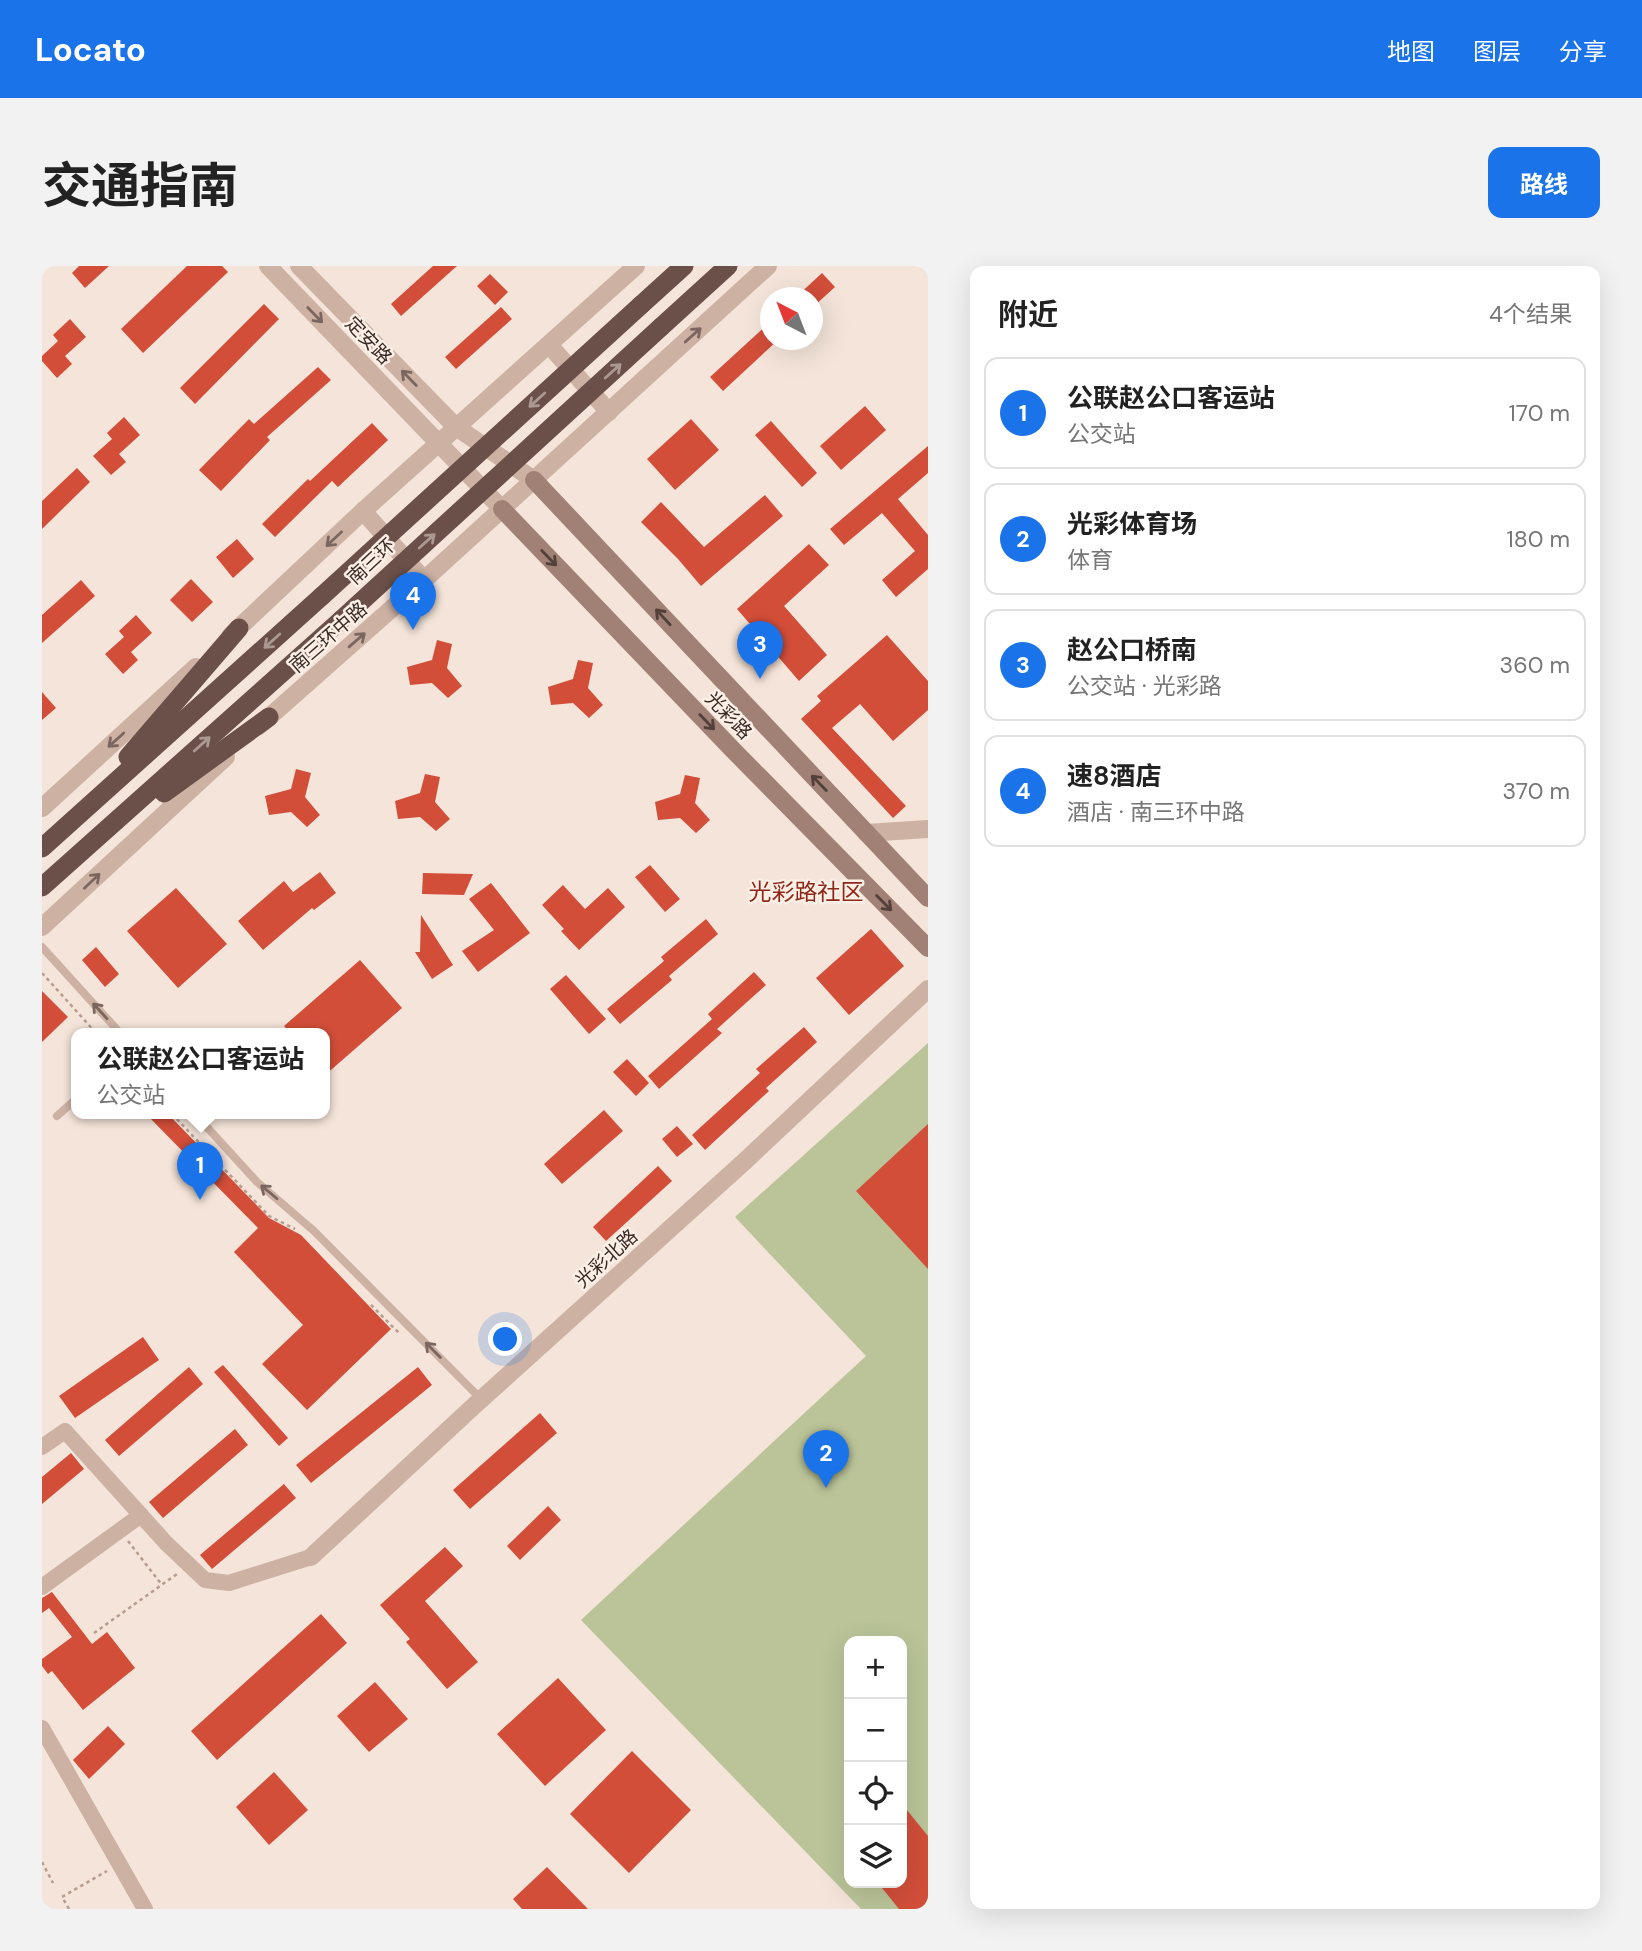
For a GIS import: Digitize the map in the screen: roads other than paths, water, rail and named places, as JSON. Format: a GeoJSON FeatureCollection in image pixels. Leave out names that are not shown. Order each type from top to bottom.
{"type":"FeatureCollection","features":[{"type":"Feature","properties":{"kind":"highway","name":"南三环"},"geometry":{"type":"LineString","coordinates":[[42,848],[684,266]]}},
{"type":"Feature","properties":{"kind":"highway","name":"南三环"},"geometry":{"type":"LineString","coordinates":[[42,887],[341,620],[728,266]]}},
{"type":"Feature","properties":{"kind":"highway"},"geometry":{"type":"LineString","coordinates":[[75,818],[239,628]]}},
{"type":"Feature","properties":{"kind":"highway"},"geometry":{"type":"LineString","coordinates":[[78,855],[269,717]]}},
{"type":"Feature","properties":{"kind":"main road","name":"光彩路"},"geometry":{"type":"LineString","coordinates":[[534,480],[928,898]]}},
{"type":"Feature","properties":{"kind":"main road","name":"光彩路"},"geometry":{"type":"LineString","coordinates":[[502,509],[928,948]]}},
{"type":"Feature","properties":{"kind":"street","name":"定安路"},"geometry":{"type":"LineString","coordinates":[[268,266],[502,509]]}},
{"type":"Feature","properties":{"kind":"street","name":"定安路"},"geometry":{"type":"LineString","coordinates":[[299,266],[456,427],[534,480]]}},
{"type":"Feature","properties":{"kind":"street"},"geometry":{"type":"LineString","coordinates":[[42,808],[363,511],[636,266]]}},
{"type":"Feature","properties":{"kind":"street","name":"南三环中路"},"geometry":{"type":"LineString","coordinates":[[42,927],[269,717],[425,580],[768,266]]}},
{"type":"Feature","properties":{"kind":"street"},"geometry":{"type":"LineString","coordinates":[[549,345],[609,412]]}},
{"type":"Feature","properties":{"kind":"street"},"geometry":{"type":"LineString","coordinates":[[363,511],[425,580]]}},
{"type":"Feature","properties":{"kind":"street"},"geometry":{"type":"LineString","coordinates":[[866,832],[928,829]]}},
{"type":"Feature","properties":{"kind":"street","name":"光彩北路"},"geometry":{"type":"LineString","coordinates":[[311,1556],[745,1161],[928,989]]}},
{"type":"Feature","properties":{"kind":"street"},"geometry":{"type":"LineString","coordinates":[[42,1447],[65,1431],[166,1543],[205,1580],[229,1583],[311,1556]]}},
{"type":"Feature","properties":{"kind":"street"},"geometry":{"type":"LineString","coordinates":[[42,1587],[141,1515]]}},
{"type":"Feature","properties":{"kind":"street"},"geometry":{"type":"LineString","coordinates":[[42,1728],[47,1747],[145,1909]]}},
{"type":"Feature","properties":{"kind":"lane"},"geometry":{"type":"LineString","coordinates":[[42,947],[116,1028]]}},
{"type":"Feature","properties":{"kind":"lane"},"geometry":{"type":"LineString","coordinates":[[57,1116],[71,1103]]}},
{"type":"Feature","properties":{"kind":"lane"},"geometry":{"type":"LineString","coordinates":[[200,1119],[257,1182],[314,1231],[481,1399]]}},
{"type":"Feature","properties":{"kind":"place","name":"速8酒店"},"geometry":{"type":"Point","coordinates":[413,630]}},
{"type":"Feature","properties":{"kind":"place","name":"赵公口桥南"},"geometry":{"type":"Point","coordinates":[760,679]}},
{"type":"Feature","properties":{"kind":"place","name":"公联赵公口客运站"},"geometry":{"type":"Point","coordinates":[200,1200]}},
{"type":"Feature","properties":{"kind":"place","name":"光彩体育场"},"geometry":{"type":"Point","coordinates":[826,1488]}},
{"type":"Feature","properties":{"kind":"district","name":"光彩路社区"},"geometry":{"type":"Point","coordinates":[806,892]}}]}
